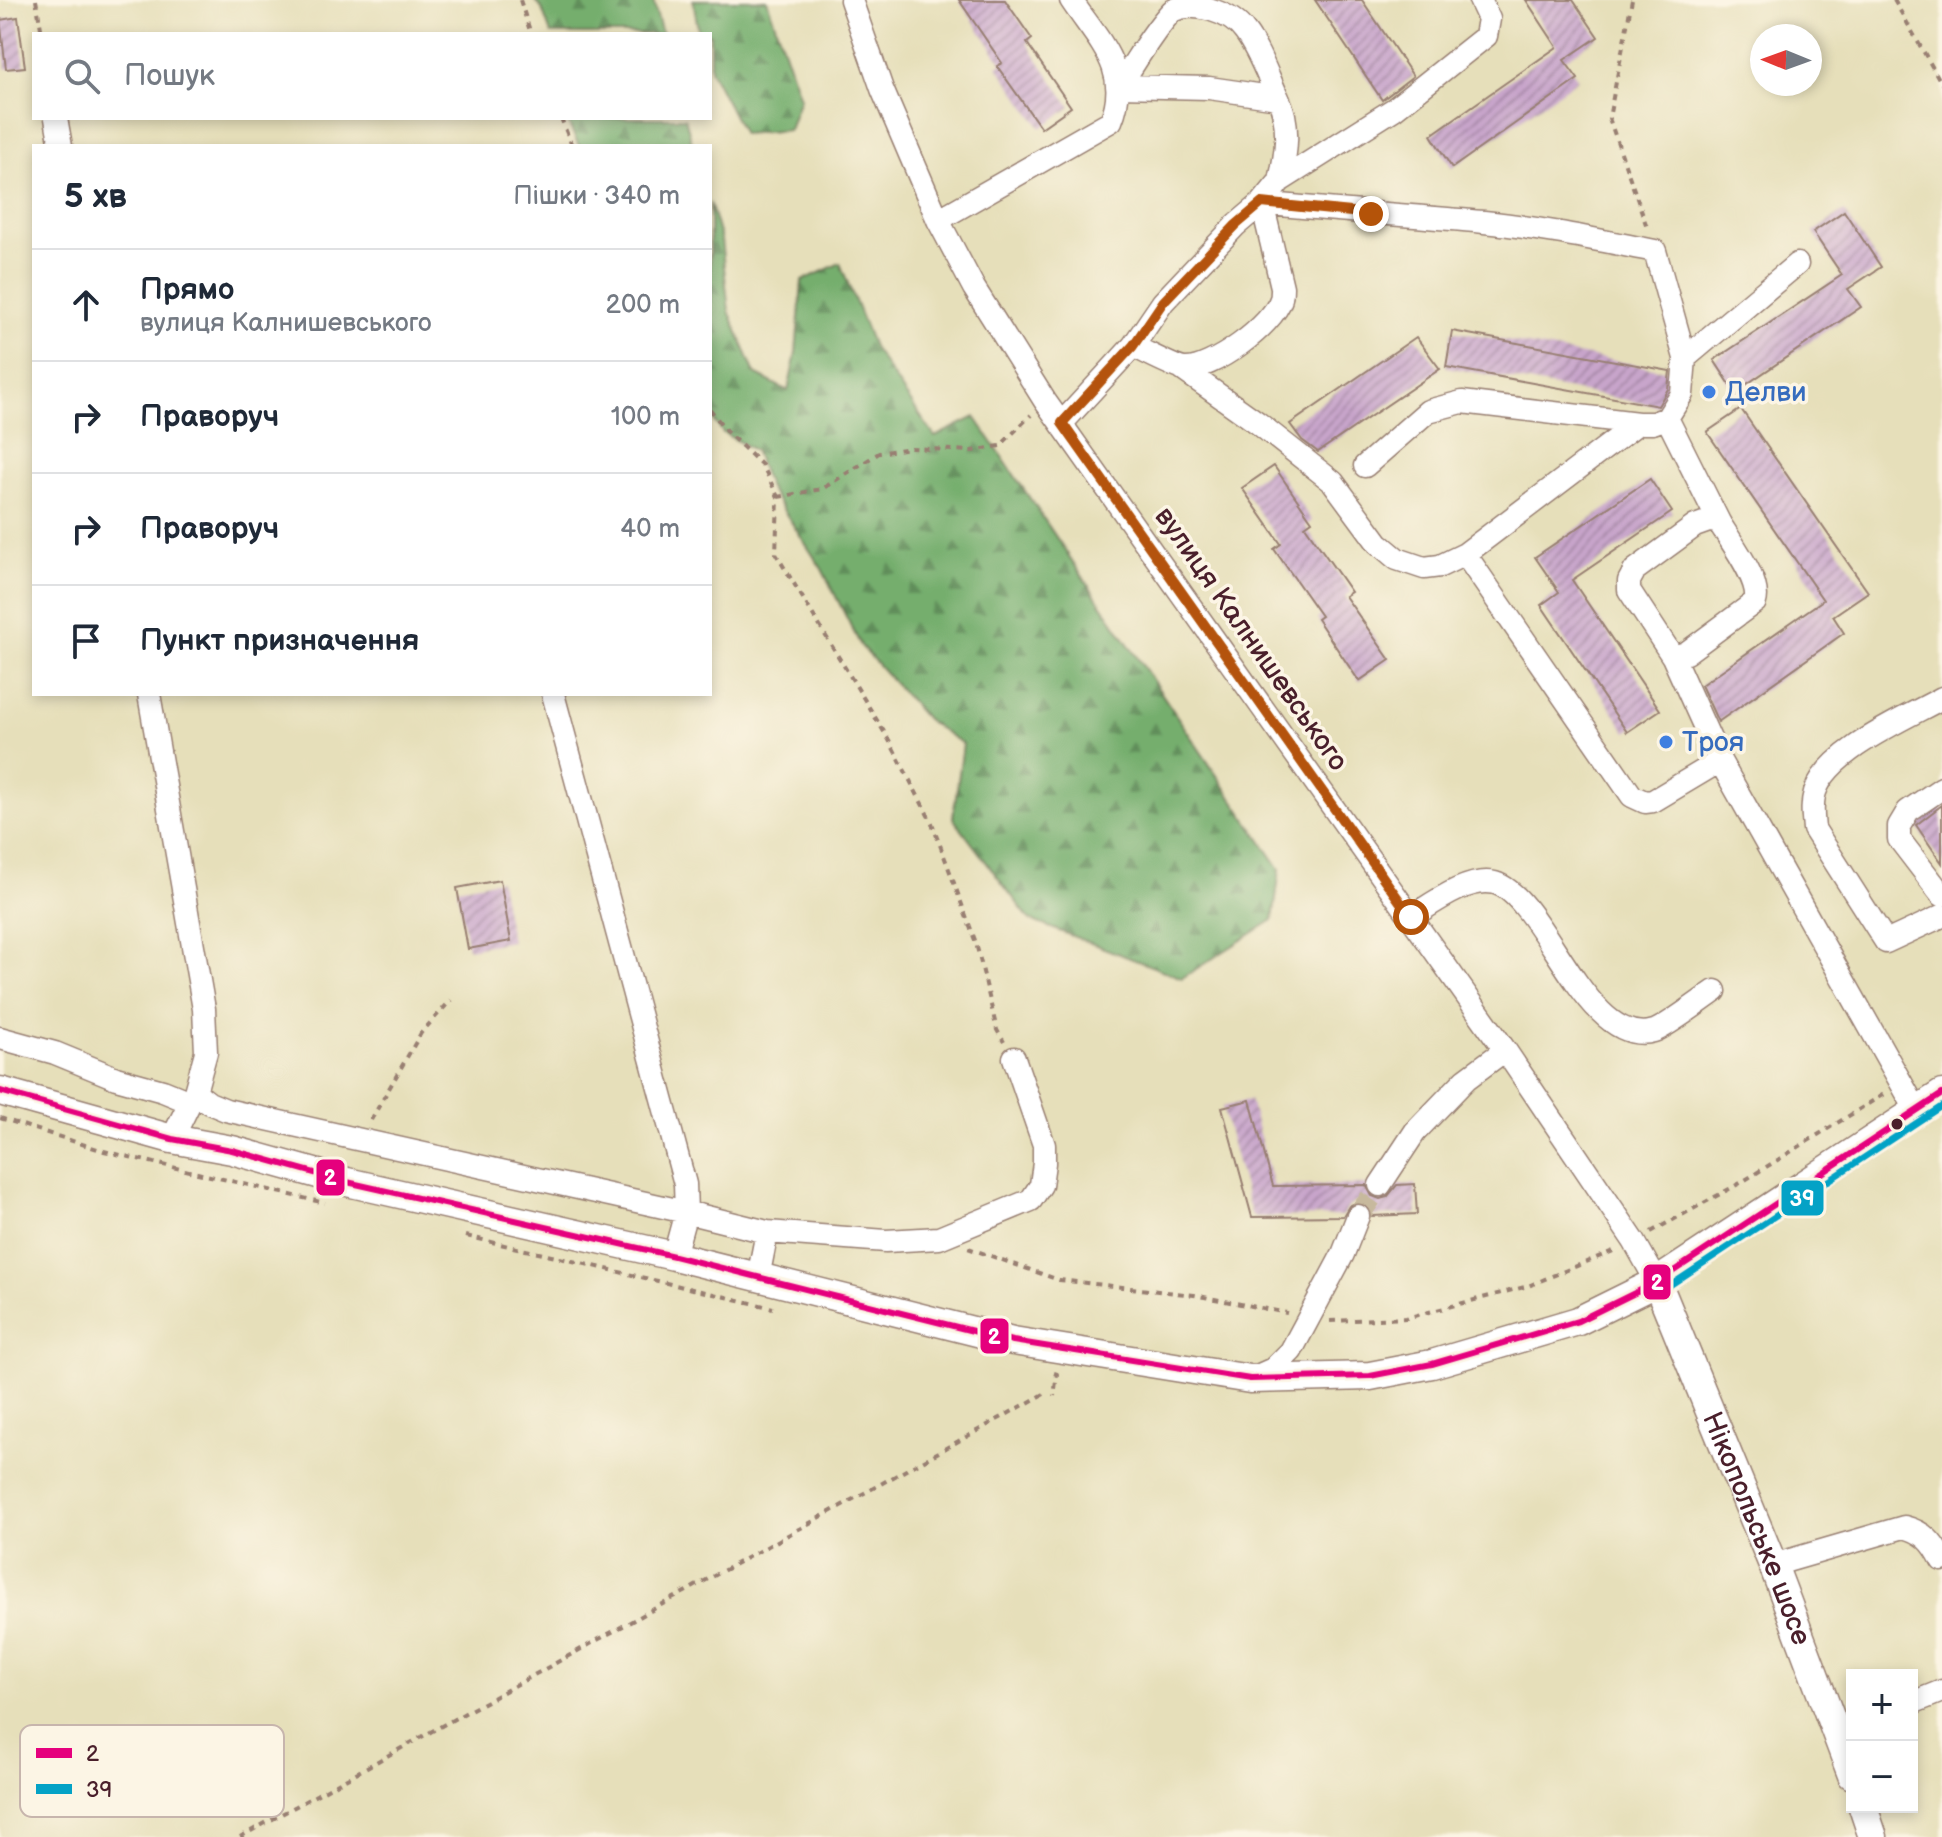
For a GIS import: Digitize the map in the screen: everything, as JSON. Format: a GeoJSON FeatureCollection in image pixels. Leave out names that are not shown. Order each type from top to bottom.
{"type":"FeatureCollection","features":[{"type":"Feature","properties":{"kind":"main road"},"geometry":{"type":"LineString","coordinates":[[0,1091],[172,1139],[232,1150],[347,1182],[674,1256],[1013,1341],[1250,1379],[1370,1376],[1432,1364],[1578,1321],[1657,1282],[1942,1094]]}},
{"type":"Feature","properties":{"kind":"main road","name":"Нікопольське шосе"},"geometry":{"type":"LineString","coordinates":[[1657,1282],[1773,1565],[1845,1730]]}},
{"type":"Feature","properties":{"kind":"main road"},"geometry":{"type":"LineString","coordinates":[[1865,1813],[1873,1837]]}},
{"type":"Feature","properties":{"kind":"street","name":"вулиця Калнишевського"},"geometry":{"type":"LineString","coordinates":[[851,0],[882,89],[938,220],[974,288],[1045,401],[1505,1050],[1634,1241],[1657,1282]]}},
{"type":"Feature","properties":{"kind":"street"},"geometry":{"type":"LineString","coordinates":[[938,220],[1111,121],[1117,106],[1118,74],[1071,0]]}},
{"type":"Feature","properties":{"kind":"street"},"geometry":{"type":"LineString","coordinates":[[1062,423],[1133,346],[1163,302],[1280,181],[1394,109],[1486,36],[1488,12],[1480,0]]}},
{"type":"Feature","properties":{"kind":"street"},"geometry":{"type":"LineString","coordinates":[[1119,86],[1174,8],[1189,2],[1207,2],[1245,31],[1283,108],[1287,150],[1280,181]]}},
{"type":"Feature","properties":{"kind":"street"},"geometry":{"type":"LineString","coordinates":[[1119,86],[1209,88],[1278,98]]}},
{"type":"Feature","properties":{"kind":"street"},"geometry":{"type":"LineString","coordinates":[[56,120],[61,144]]}},
{"type":"Feature","properties":{"kind":"street"},"geometry":{"type":"LineString","coordinates":[[1262,203],[1485,222],[1655,251],[1685,358],[1682,394],[1667,418],[1653,423],[1638,423],[1462,402],[1428,411],[1365,466]]}},
{"type":"Feature","properties":{"kind":"street"},"geometry":{"type":"LineString","coordinates":[[1182,369],[1200,366],[1244,342],[1266,321],[1282,299],[1281,275],[1262,203]]}},
{"type":"Feature","properties":{"kind":"street"},"geometry":{"type":"LineString","coordinates":[[1685,358],[1797,264]]}},
{"type":"Feature","properties":{"kind":"street"},"geometry":{"type":"LineString","coordinates":[[1133,346],[1182,369],[1258,423],[1333,482],[1378,543],[1397,559],[1424,568],[1440,566],[1465,554],[1638,423]]}},
{"type":"Feature","properties":{"kind":"street"},"geometry":{"type":"LineString","coordinates":[[1667,418],[1719,522],[1755,584],[1757,597],[1755,602],[1686,653],[1673,657]]}},
{"type":"Feature","properties":{"kind":"street"},"geometry":{"type":"LineString","coordinates":[[1719,522],[1702,523],[1686,532],[1635,570],[1629,581],[1629,590],[1673,657],[1720,761],[1917,1111]]}},
{"type":"Feature","properties":{"kind":"street"},"geometry":{"type":"LineString","coordinates":[[1465,554],[1632,796],[1645,802],[1653,801],[1720,761]]}},
{"type":"Feature","properties":{"kind":"street"},"geometry":{"type":"LineString","coordinates":[[149,696],[204,1009],[206,1052],[192,1097],[172,1139]]}},
{"type":"Feature","properties":{"kind":"street"},"geometry":{"type":"LineString","coordinates":[[554,696],[685,1184],[686,1212],[674,1256]]}},
{"type":"Feature","properties":{"kind":"street"},"geometry":{"type":"LineString","coordinates":[[1942,698],[1873,736],[1843,757],[1823,776],[1815,791],[1812,810],[1814,829],[1886,942],[1942,916]]}},
{"type":"Feature","properties":{"kind":"street"},"geometry":{"type":"LineString","coordinates":[[1942,788],[1908,811],[1899,826],[1899,839],[1942,895]]}},
{"type":"Feature","properties":{"kind":"street"},"geometry":{"type":"LineString","coordinates":[[1411,917],[1447,895],[1479,883],[1494,883],[1511,892],[1597,1008],[1616,1024],[1635,1031],[1654,1032],[1715,991]]}},
{"type":"Feature","properties":{"kind":"street"},"geometry":{"type":"LineString","coordinates":[[0,1038],[55,1053],[116,1078],[192,1097],[226,1110],[360,1141],[767,1232],[886,1241],[939,1238],[1031,1200],[1041,1185],[1044,1145],[1014,1058]]}},
{"type":"Feature","properties":{"kind":"street"},"geometry":{"type":"LineString","coordinates":[[1380,1185],[1415,1132],[1466,1079],[1505,1050]]}},
{"type":"Feature","properties":{"kind":"street"},"geometry":{"type":"LineString","coordinates":[[1250,1379],[1273,1369],[1291,1351],[1343,1254],[1358,1216]]}},
{"type":"Feature","properties":{"kind":"street"},"geometry":{"type":"LineString","coordinates":[[758,1278],[767,1232]]}},
{"type":"Feature","properties":{"kind":"street"},"geometry":{"type":"LineString","coordinates":[[1773,1565],[1904,1527],[1918,1530],[1935,1545],[1942,1560]]}},
{"type":"Feature","properties":{"kind":"street"},"geometry":{"type":"LineString","coordinates":[[1918,1701],[1942,1691]]}},
{"type":"Feature","properties":{"kind":"path"},"geometry":{"type":"LineString","coordinates":[[36,0],[42,32]]}},
{"type":"Feature","properties":{"kind":"path"},"geometry":{"type":"LineString","coordinates":[[520,0],[530,32]]}},
{"type":"Feature","properties":{"kind":"path"},"geometry":{"type":"LineString","coordinates":[[1632,0],[1609,118],[1655,251]]}},
{"type":"Feature","properties":{"kind":"path"},"geometry":{"type":"LineString","coordinates":[[1894,0],[1942,84]]}},
{"type":"Feature","properties":{"kind":"path"},"geometry":{"type":"LineString","coordinates":[[562,120],[571,144]]}},
{"type":"Feature","properties":{"kind":"path"},"geometry":{"type":"LineString","coordinates":[[778,497],[822,489],[879,453],[910,448],[972,451],[1000,446],[1045,401]]}},
{"type":"Feature","properties":{"kind":"path"},"geometry":{"type":"LineString","coordinates":[[712,412],[727,432],[763,466],[778,497],[776,554],[889,740],[932,823],[976,943],[997,1030],[1014,1058]]}},
{"type":"Feature","properties":{"kind":"path"},"geometry":{"type":"LineString","coordinates":[[360,1141],[421,1033],[451,1000]]}},
{"type":"Feature","properties":{"kind":"path"},"geometry":{"type":"LineString","coordinates":[[939,1238],[1059,1280],[1194,1295],[1289,1313],[1306,1321],[1406,1318],[1528,1286],[1597,1259],[1742,1182],[1902,1085]]}},
{"type":"Feature","properties":{"kind":"path"},"geometry":{"type":"LineString","coordinates":[[0,1118],[104,1151],[325,1203]]}},
{"type":"Feature","properties":{"kind":"path"},"geometry":{"type":"LineString","coordinates":[[461,1234],[777,1309]]}},
{"type":"Feature","properties":{"kind":"path"},"geometry":{"type":"LineString","coordinates":[[1043,1371],[1057,1374],[1054,1396]]}},
{"type":"Feature","properties":{"kind":"path"},"geometry":{"type":"LineString","coordinates":[[284,1813],[1044,1394]]}},
{"type":"Feature","properties":{"kind":"path"},"geometry":{"type":"LineString","coordinates":[[240,1837],[276,1817]]}},
{"type":"Feature","properties":{"kind":"green space"},"geometry":{"type":"Polygon","coordinates":[[[535,0],[653,0],[661,32],[550,32],[542,9],[535,0]]]}},
{"type":"Feature","properties":{"kind":"green space"},"geometry":{"type":"Polygon","coordinates":[[[693,0],[767,0],[800,98],[789,130],[743,134],[712,74],[712,32],[699,32],[693,0]]]}},
{"type":"Feature","properties":{"kind":"green space"},"geometry":{"type":"Polygon","coordinates":[[[567,120],[686,120],[692,144],[578,144],[567,120]]]}},
{"type":"Feature","properties":{"kind":"green space"},"geometry":{"type":"Polygon","coordinates":[[[712,210],[721,240],[729,311],[755,374],[788,391],[796,353],[802,281],[840,263],[874,349],[935,437],[975,417],[1280,869],[1273,920],[1182,978],[1030,920],[953,818],[963,744],[928,721],[861,646],[822,569],[769,488],[754,450],[723,433],[712,418],[712,210]]]}},
{"type":"Feature","properties":{"kind":"building"},"geometry":{"type":"Polygon","coordinates":[[[959,0],[1005,0],[1032,39],[1027,43],[1071,107],[1041,128],[997,66],[1002,63],[959,0]]]}},
{"type":"Feature","properties":{"kind":"building"},"geometry":{"type":"Polygon","coordinates":[[[1315,0],[1362,0],[1413,76],[1382,100],[1315,0]]]}},
{"type":"Feature","properties":{"kind":"building"},"geometry":{"type":"Polygon","coordinates":[[[1526,0],[1573,0],[1598,37],[1564,60],[1578,79],[1452,168],[1431,135],[1557,47],[1526,0]]]}},
{"type":"Feature","properties":{"kind":"building"},"geometry":{"type":"Polygon","coordinates":[[[18,17],[25,67],[6,69],[0,20],[18,17]]]}},
{"type":"Feature","properties":{"kind":"building"},"geometry":{"type":"Polygon","coordinates":[[[1844,211],[1881,267],[1848,289],[1861,307],[1735,392],[1714,360],[1842,275],[1813,232],[1844,211]]]}},
{"type":"Feature","properties":{"kind":"building"},"geometry":{"type":"Polygon","coordinates":[[[1452,331],[1670,371],[1668,389],[1658,406],[1446,367],[1452,331]]]}},
{"type":"Feature","properties":{"kind":"building"},"geometry":{"type":"Polygon","coordinates":[[[1416,337],[1440,369],[1318,452],[1302,440],[1290,424],[1416,337]]]}},
{"type":"Feature","properties":{"kind":"building"},"geometry":{"type":"Polygon","coordinates":[[[1741,409],[1868,592],[1833,616],[1844,633],[1718,722],[1701,685],[1823,600],[1707,432],[1741,409]]]}},
{"type":"Feature","properties":{"kind":"building"},"geometry":{"type":"Polygon","coordinates":[[[1274,466],[1312,521],[1305,526],[1351,592],[1345,596],[1390,660],[1359,681],[1317,619],[1321,616],[1274,549],[1281,544],[1242,488],[1274,466]]]}},
{"type":"Feature","properties":{"kind":"building"},"geometry":{"type":"Polygon","coordinates":[[[1650,479],[1672,512],[1572,580],[1660,710],[1627,732],[1541,605],[1559,592],[1535,557],[1650,479]]]}},
{"type":"Feature","properties":{"kind":"building"},"geometry":{"type":"Polygon","coordinates":[[[1942,805],[1942,863],[1916,825],[1942,805]]]}},
{"type":"Feature","properties":{"kind":"building"},"geometry":{"type":"Polygon","coordinates":[[[500,880],[511,941],[468,949],[457,888],[500,880]]]}},
{"type":"Feature","properties":{"kind":"building"},"geometry":{"type":"Polygon","coordinates":[[[1250,1100],[1273,1186],[1366,1185],[1372,1196],[1380,1199],[1387,1197],[1397,1185],[1415,1184],[1417,1214],[1372,1216],[1368,1207],[1357,1202],[1349,1206],[1343,1216],[1252,1217],[1222,1107],[1250,1100]]]}},
{"type":"Feature","properties":{"kind":"tunnel"},"geometry":{"type":"LineString","coordinates":[[1358,1216],[1380,1185]]}},
{"type":"Feature","properties":{"kind":"transit line","name":"2"},"geometry":{"type":"LineString","coordinates":[[0,1091],[172,1139],[232,1150],[347,1182],[674,1256],[1013,1341],[1250,1379],[1370,1376],[1432,1364],[1578,1321],[1657,1282],[1942,1094]]}},
{"type":"Feature","properties":{"kind":"transit line","name":"39"},"geometry":{"type":"LineString","coordinates":[[1663,1290],[1942,1106]]}},
{"type":"Feature","properties":{"kind":"place","name":"Делви"},"geometry":{"type":"Point","coordinates":[1709,392]}},
{"type":"Feature","properties":{"kind":"place","name":"Троя"},"geometry":{"type":"Point","coordinates":[1666,742]}},
{"type":"Feature","properties":{"kind":"route"},"geometry":{"type":"LineString","coordinates":[[1371,214],[1262,203],[1236,225],[1163,302],[1133,346],[1062,423],[1411,917]]}}]}
